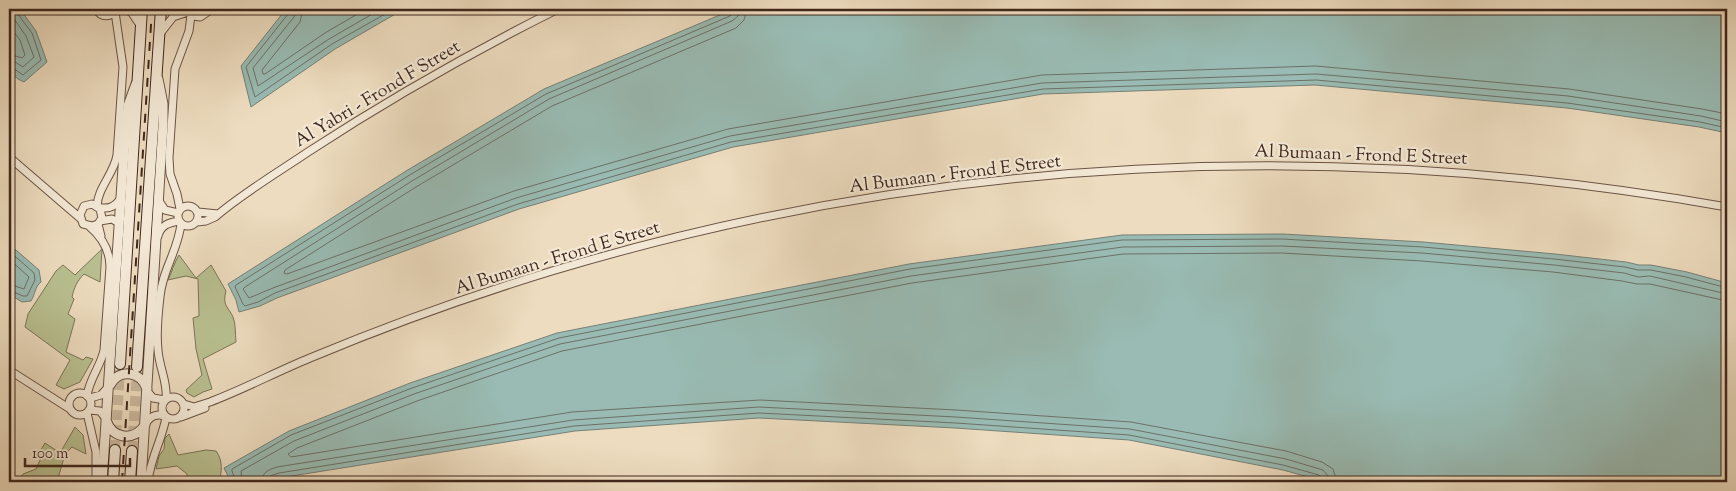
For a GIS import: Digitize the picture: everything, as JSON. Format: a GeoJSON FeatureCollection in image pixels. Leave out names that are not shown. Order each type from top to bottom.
{"type":"FeatureCollection","features":[{"type":"Feature","properties":{"kind":"main road"},"geometry":{"type":"LineString","coordinates":[[120,364],[142,9]]}},
{"type":"Feature","properties":{"kind":"main road"},"geometry":{"type":"LineString","coordinates":[[137,367],[161,9]]}},
{"type":"Feature","properties":{"kind":"main road"},"geometry":{"type":"LineString","coordinates":[[113,482],[115,450]]}},
{"type":"Feature","properties":{"kind":"main road"},"geometry":{"type":"LineString","coordinates":[[130,482],[132,451]]}},
{"type":"Feature","properties":{"kind":"street"},"geometry":{"type":"LineString","coordinates":[[96,9],[112,23],[117,33],[123,67],[117,155],[114,168],[101,191],[97,206],[101,212],[99,222],[102,240],[110,261],[105,344],[88,397],[91,404],[88,412],[97,460],[96,482]]}},
{"type":"Feature","properties":{"kind":"street"},"geometry":{"type":"LineString","coordinates":[[126,9],[132,13],[141,26]]}},
{"type":"Feature","properties":{"kind":"street","name":"Al Yabri - Frond F Street"},"geometry":{"type":"LineString","coordinates":[[197,222],[211,220],[286,166],[385,104],[471,54],[558,9]]}},
{"type":"Feature","properties":{"kind":"street"},"geometry":{"type":"LineString","coordinates":[[104,16],[110,15],[117,10]]}},
{"type":"Feature","properties":{"kind":"street"},"geometry":{"type":"LineString","coordinates":[[117,10],[117,33]]}},
{"type":"Feature","properties":{"kind":"street"},"geometry":{"type":"LineString","coordinates":[[159,35],[173,17],[189,12]]}},
{"type":"Feature","properties":{"kind":"street"},"geometry":{"type":"LineString","coordinates":[[189,12],[196,17],[207,12]]}},
{"type":"Feature","properties":{"kind":"street"},"geometry":{"type":"LineString","coordinates":[[189,12],[189,31]]}},
{"type":"Feature","properties":{"kind":"street"},"geometry":{"type":"LineString","coordinates":[[207,12],[189,31],[179,54],[174,77],[169,163],[170,174],[182,198],[198,212],[218,214]]}},
{"type":"Feature","properties":{"kind":"street"},"geometry":{"type":"LineString","coordinates":[[141,482],[160,201],[163,114],[157,72]]}},
{"type":"Feature","properties":{"kind":"street"},"geometry":{"type":"LineString","coordinates":[[102,482],[127,113],[138,79]]}},
{"type":"Feature","properties":{"kind":"street"},"geometry":{"type":"LineString","coordinates":[[9,157],[80,218],[83,224],[88,226],[102,240]]}},
{"type":"Feature","properties":{"kind":"street","name":"Al Bumaan - Frond E Street"},"geometry":{"type":"LineString","coordinates":[[184,404],[194,407],[216,400],[310,358],[406,320],[504,286],[586,261],[669,239],[762,218],[855,200],[957,185],[1120,170],[1215,166],[1319,166],[1431,170],[1525,178],[1628,191],[1727,207]]}},
{"type":"Feature","properties":{"kind":"street"},"geometry":{"type":"LineString","coordinates":[[176,189],[180,222],[176,246]]}},
{"type":"Feature","properties":{"kind":"street"},"geometry":{"type":"LineString","coordinates":[[80,218],[80,212],[101,191]]}},
{"type":"Feature","properties":{"kind":"street"},"geometry":{"type":"LineString","coordinates":[[62,203],[73,206],[92,204],[109,208],[116,204],[121,197]]}},
{"type":"Feature","properties":{"kind":"street"},"geometry":{"type":"LineString","coordinates":[[160,201],[161,206],[165,210],[179,211],[185,206],[190,206]]}},
{"type":"Feature","properties":{"kind":"street"},"geometry":{"type":"LineString","coordinates":[[148,482],[151,462],[162,435],[165,417],[162,406],[165,400],[165,382],[159,360],[157,342],[160,292],[164,272],[176,246],[190,227],[197,222],[198,212]]}},
{"type":"Feature","properties":{"kind":"street"},"geometry":{"type":"LineString","coordinates":[[88,226],[112,219],[119,223]]}},
{"type":"Feature","properties":{"kind":"street"},"geometry":{"type":"LineString","coordinates":[[156,242],[162,227],[168,224],[180,222],[190,227]]}},
{"type":"Feature","properties":{"kind":"street"},"geometry":{"type":"LineString","coordinates":[[9,370],[77,415],[91,432]]}},
{"type":"Feature","properties":{"kind":"street"},"geometry":{"type":"LineString","coordinates":[[78,392],[88,397],[102,395],[116,377],[131,373],[144,382],[153,398],[165,400],[176,397]]}},
{"type":"Feature","properties":{"kind":"street"},"geometry":{"type":"LineString","coordinates":[[49,396],[59,398],[70,397],[92,380]]}},
{"type":"Feature","properties":{"kind":"street"},"geometry":{"type":"LineString","coordinates":[[162,435],[184,412],[184,404],[165,382]]}},
{"type":"Feature","properties":{"kind":"street"},"geometry":{"type":"LineString","coordinates":[[70,397],[68,403],[70,410]]}},
{"type":"Feature","properties":{"kind":"street","name":"Al Bumaan - Frond E Street"},"geometry":{"type":"LineString","coordinates":[[178,418],[199,411],[216,400]]}},
{"type":"Feature","properties":{"kind":"street"},"geometry":{"type":"LineString","coordinates":[[77,415],[100,411],[110,429],[123,436],[134,436],[142,430],[151,417],[158,415],[178,418]]}},
{"type":"Feature","properties":{"kind":"green space"},"geometry":{"type":"Polygon","coordinates":[[[102,249],[100,282],[84,274],[79,279],[68,314],[75,319],[66,352],[83,360],[86,357],[93,359],[80,382],[64,389],[56,385],[70,360],[25,327],[28,314],[56,271],[63,265],[75,275],[102,249]]]}},
{"type":"Feature","properties":{"kind":"green space"},"geometry":{"type":"Polygon","coordinates":[[[179,255],[196,278],[211,265],[226,291],[225,303],[233,317],[235,326],[236,342],[203,359],[212,389],[194,397],[187,393],[186,390],[202,375],[196,349],[193,318],[199,316],[198,279],[186,276],[168,280],[179,255]]]}},
{"type":"Feature","properties":{"kind":"green space"},"geometry":{"type":"Polygon","coordinates":[[[75,427],[83,435],[86,454],[72,447],[65,454],[57,482],[18,482],[23,474],[36,469],[41,458],[39,453],[45,443],[60,453],[75,427]]]}},
{"type":"Feature","properties":{"kind":"green space"},"geometry":{"type":"Polygon","coordinates":[[[169,434],[178,455],[206,450],[216,451],[220,458],[221,466],[219,482],[187,482],[187,474],[177,466],[156,469],[159,456],[164,449],[165,438],[169,434]]]}},
{"type":"Feature","properties":{"kind":"water"},"geometry":{"type":"Polygon","coordinates":[[[9,9],[20,9],[36,31],[47,62],[24,82],[9,71],[9,9]]]}},
{"type":"Feature","properties":{"kind":"water"},"geometry":{"type":"Polygon","coordinates":[[[286,9],[404,9],[335,49],[251,107],[241,66],[286,9]]]}},
{"type":"Feature","properties":{"kind":"water"},"geometry":{"type":"Polygon","coordinates":[[[734,9],[1727,9],[1727,133],[1699,127],[1567,108],[1315,85],[1043,94],[733,147],[519,209],[277,298],[260,306],[239,312],[236,300],[228,284],[406,171],[544,89],[734,9]]]}},
{"type":"Feature","properties":{"kind":"water"},"geometry":{"type":"Polygon","coordinates":[[[1283,234],[1423,242],[1555,254],[1651,265],[1727,283],[1727,482],[1326,482],[1283,470],[1129,440],[955,428],[759,418],[575,431],[279,478],[266,482],[231,482],[224,468],[289,431],[410,383],[557,333],[909,264],[1122,235],[1283,234]]]}},
{"type":"Feature","properties":{"kind":"water"},"geometry":{"type":"Polygon","coordinates":[[[9,244],[39,270],[41,282],[37,286],[31,301],[22,302],[9,294],[9,244]]]}},
{"type":"Feature","properties":{"kind":"tunnel"},"geometry":{"type":"LineString","coordinates":[[115,450],[120,370]]}},
{"type":"Feature","properties":{"kind":"tunnel"},"geometry":{"type":"LineString","coordinates":[[132,451],[137,370]]}},
{"type":"Feature","properties":{"kind":"railway"},"geometry":{"type":"LineString","coordinates":[[122,482],[152,9]]}}]}
